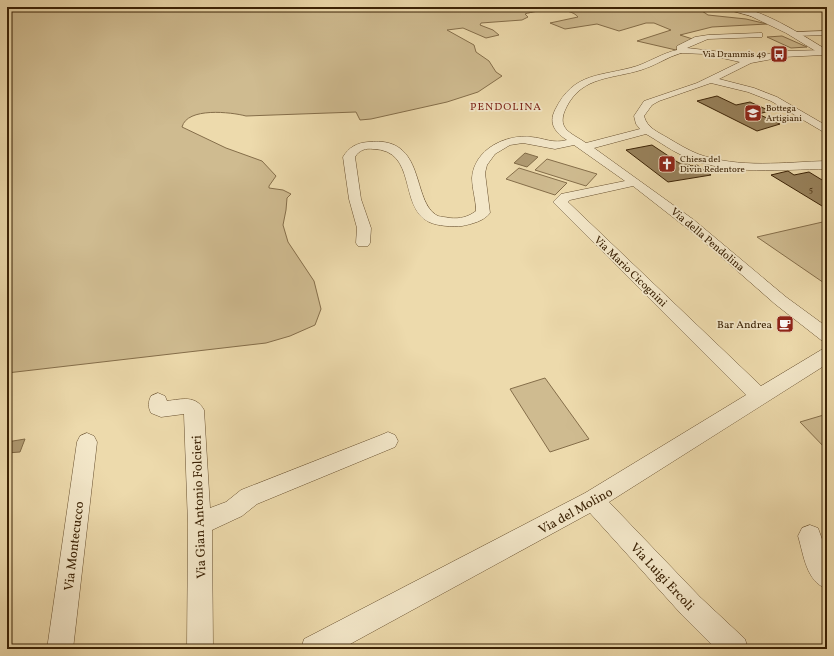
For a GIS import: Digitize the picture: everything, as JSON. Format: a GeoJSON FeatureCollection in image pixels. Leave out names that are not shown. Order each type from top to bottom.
{"type":"FeatureCollection","features":[{"type":"Feature","properties":{"kind":"street"},"geometry":{"type":"LineString","coordinates":[[722,7],[753,11]]}},
{"type":"Feature","properties":{"kind":"street"},"geometry":{"type":"LineString","coordinates":[[732,7],[753,11]]}},
{"type":"Feature","properties":{"kind":"street"},"geometry":{"type":"LineString","coordinates":[[736,7],[753,11],[795,34],[825,54]]}},
{"type":"Feature","properties":{"kind":"street"},"geometry":{"type":"LineString","coordinates":[[817,7],[827,12]]}},
{"type":"Feature","properties":{"kind":"street"},"geometry":{"type":"LineString","coordinates":[[795,34],[827,33]]}},
{"type":"Feature","properties":{"kind":"street","name":"Via della Pendolina"},"geometry":{"type":"LineString","coordinates":[[759,35],[708,37],[698,39],[680,48],[682,50],[653,63],[626,72],[586,80],[575,86],[563,103],[556,119],[557,126],[562,132],[635,182],[708,238],[792,311],[827,336]]}},
{"type":"Feature","properties":{"kind":"street"},"geometry":{"type":"LineString","coordinates":[[804,40],[827,39]]}},
{"type":"Feature","properties":{"kind":"street"},"geometry":{"type":"LineString","coordinates":[[682,50],[748,61]]}},
{"type":"Feature","properties":{"kind":"street"},"geometry":{"type":"LineString","coordinates":[[825,54],[784,54],[748,61],[700,85],[648,103],[639,116],[641,124],[647,130],[692,155],[716,162],[746,166],[827,165]]}},
{"type":"Feature","properties":{"kind":"street"},"geometry":{"type":"LineString","coordinates":[[710,80],[751,90],[774,99],[827,131]]}},
{"type":"Feature","properties":{"kind":"street"},"geometry":{"type":"LineString","coordinates":[[363,243],[364,228],[355,200],[349,157],[352,151],[361,146],[377,144],[387,145],[393,148],[408,167],[414,179],[425,211],[434,219],[455,223],[472,220],[483,213],[483,200],[478,176],[480,166],[483,159],[508,142],[518,139],[556,146],[580,144],[647,130]]}},
{"type":"Feature","properties":{"kind":"street","name":"Via Mario Cicognini"},"geometry":{"type":"LineString","coordinates":[[635,182],[566,197],[560,202],[759,396]]}},
{"type":"Feature","properties":{"kind":"street","name":"Via del Molino"},"geometry":{"type":"LineString","coordinates":[[312,649],[594,500],[827,355]]}},
{"type":"Feature","properties":{"kind":"street","name":"Via Gian Antonio Folcieri"},"geometry":{"type":"LineString","coordinates":[[158,401],[158,408],[161,409],[190,406],[194,410],[200,524],[200,649]]}},
{"type":"Feature","properties":{"kind":"street"},"geometry":{"type":"LineString","coordinates":[[200,524],[234,509],[249,497],[388,441]]}},
{"type":"Feature","properties":{"kind":"street","name":"Via Montecucco"},"geometry":{"type":"LineString","coordinates":[[60,649],[87,442]]}},
{"type":"Feature","properties":{"kind":"street","name":"Via Luigi Ercoli"},"geometry":{"type":"LineString","coordinates":[[594,500],[691,606],[735,649]]}},
{"type":"Feature","properties":{"kind":"street"},"geometry":{"type":"LineString","coordinates":[[810,536],[819,567],[827,577]]}},
{"type":"Feature","properties":{"kind":"shaded area"},"geometry":{"type":"Polygon","coordinates":[[[7,7],[696,7],[708,15],[746,19],[767,24],[712,27],[680,35],[699,41],[676,50],[637,41],[671,30],[654,23],[646,23],[619,31],[597,24],[565,29],[550,23],[578,17],[568,11],[537,11],[525,14],[528,17],[522,20],[481,23],[480,25],[493,30],[499,35],[486,38],[463,28],[447,30],[474,45],[476,52],[489,61],[496,72],[502,76],[478,92],[447,102],[371,119],[360,120],[356,112],[246,116],[230,113],[210,112],[192,116],[182,127],[226,148],[262,161],[276,176],[269,188],[283,190],[291,194],[287,198],[283,225],[288,242],[314,281],[321,309],[315,325],[290,336],[266,343],[7,373],[7,7]]]}},
{"type":"Feature","properties":{"kind":"shaded area"},"geometry":{"type":"Polygon","coordinates":[[[782,36],[807,47],[791,48],[767,37],[782,36]]]}},
{"type":"Feature","properties":{"kind":"shaded area"},"geometry":{"type":"Polygon","coordinates":[[[525,153],[538,157],[527,167],[514,163],[525,153]]]}},
{"type":"Feature","properties":{"kind":"shaded area"},"geometry":{"type":"Polygon","coordinates":[[[547,159],[597,174],[586,186],[535,170],[547,159]]]}},
{"type":"Feature","properties":{"kind":"shaded area"},"geometry":{"type":"Polygon","coordinates":[[[519,168],[567,183],[555,195],[506,179],[519,168]]]}},
{"type":"Feature","properties":{"kind":"shaded area"},"geometry":{"type":"Polygon","coordinates":[[[827,221],[827,285],[757,237],[827,221]]]}},
{"type":"Feature","properties":{"kind":"shaded area"},"geometry":{"type":"Polygon","coordinates":[[[545,378],[589,439],[550,452],[510,389],[545,378]]]}},
{"type":"Feature","properties":{"kind":"shaded area"},"geometry":{"type":"Polygon","coordinates":[[[827,414],[827,450],[800,422],[827,414]]]}},
{"type":"Feature","properties":{"kind":"shaded area"},"geometry":{"type":"Polygon","coordinates":[[[25,439],[20,452],[7,453],[7,442],[25,439]]]}},
{"type":"Feature","properties":{"kind":"building","name":"Bottega Artigiani"},"geometry":{"type":"Polygon","coordinates":[[[717,96],[736,105],[750,102],[770,111],[758,114],[780,124],[757,131],[697,101],[717,96]]]}},
{"type":"Feature","properties":{"kind":"building","name":"Chiesa del Divin Redentore"},"geometry":{"type":"Polygon","coordinates":[[[652,145],[679,163],[685,162],[691,166],[697,165],[711,175],[668,182],[626,150],[652,145]]]}},
{"type":"Feature","properties":{"kind":"building"},"geometry":{"type":"Polygon","coordinates":[[[788,171],[794,175],[809,172],[827,183],[827,209],[771,175],[788,171]]]}},
{"type":"Feature","properties":{"kind":"place","name":"Via Drammis 49"},"geometry":{"type":"Point","coordinates":[779,54]}},
{"type":"Feature","properties":{"kind":"place","name":"Bottega Artigiani"},"geometry":{"type":"Point","coordinates":[753,113]}},
{"type":"Feature","properties":{"kind":"place","name":"Chiesa del Divin Redentore"},"geometry":{"type":"Point","coordinates":[667,164]}},
{"type":"Feature","properties":{"kind":"place","name":"Bar Andrea"},"geometry":{"type":"Point","coordinates":[785,324]}},
{"type":"Feature","properties":{"kind":"district","name":"PENDOLINA"},"geometry":{"type":"Point","coordinates":[506,106]}}]}
